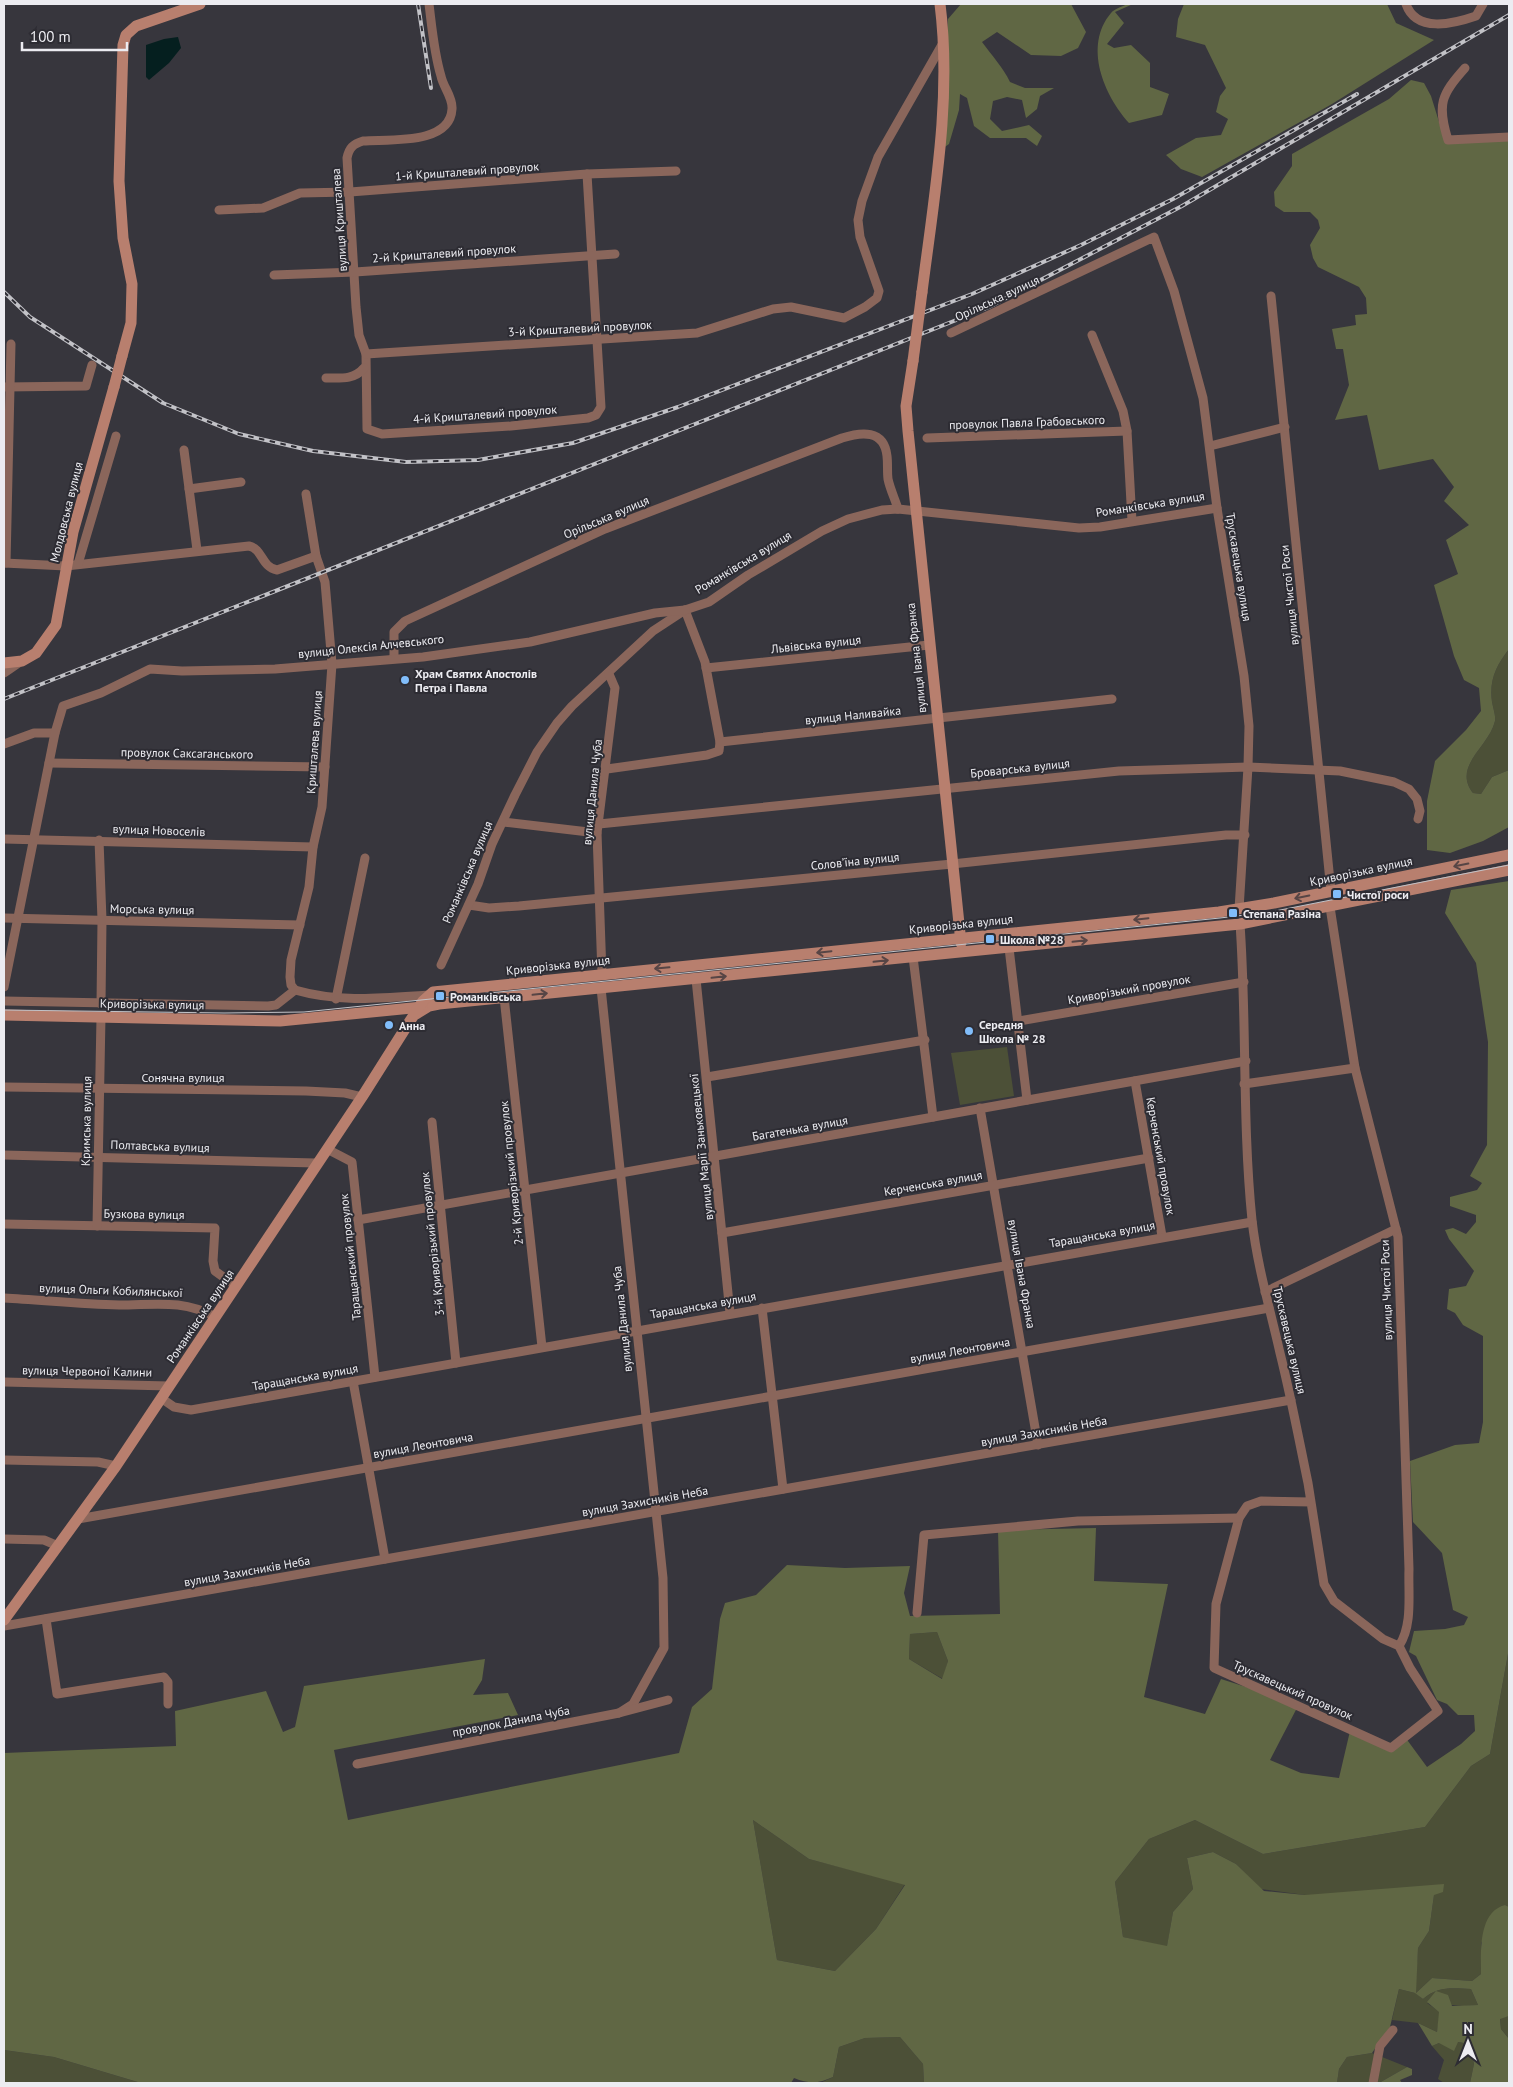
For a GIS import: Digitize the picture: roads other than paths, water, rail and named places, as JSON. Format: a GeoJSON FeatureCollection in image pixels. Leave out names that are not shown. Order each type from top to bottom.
{"type":"FeatureCollection","features":[{"type":"Feature","properties":{"kind":"main road","name":"Молдовська вулиця"},"geometry":{"type":"LineString","coordinates":[[22,661],[36,653],[56,626],[66,566],[131,323],[132,284],[123,238],[119,181],[123,45],[126,35],[136,26],[200,4]]}},
{"type":"Feature","properties":{"kind":"main road","name":"вулиця Івана Франка"},"geometry":{"type":"LineString","coordinates":[[940,4],[945,41],[943,102],[937,175],[906,406],[943,788],[962,953]]}},
{"type":"Feature","properties":{"kind":"main road"},"geometry":{"type":"LineString","coordinates":[[4,663],[22,661]]}},
{"type":"Feature","properties":{"kind":"main road","name":"Криворізька вулиця"},"geometry":{"type":"LineString","coordinates":[[410,1020],[439,990],[1239,909],[1509,856]]}},
{"type":"Feature","properties":{"kind":"main road","name":"Криворізька вулиця"},"geometry":{"type":"LineString","coordinates":[[4,1015],[280,1021],[425,1003],[696,979],[1240,924],[1509,870]]}},
{"type":"Feature","properties":{"kind":"main road","name":"Романківська вулиця"},"geometry":{"type":"LineString","coordinates":[[4,1620],[116,1466],[316,1163],[362,1097],[410,1020]]}},
{"type":"Feature","properties":{"kind":"street","name":"вулиця Кришталева"},"geometry":{"type":"LineString","coordinates":[[367,428],[364,368],[366,354],[359,335],[349,150],[354,143],[430,136],[442,130],[450,120],[453,108],[438,64],[429,4]]}},
{"type":"Feature","properties":{"kind":"street"},"geometry":{"type":"LineString","coordinates":[[1406,4],[1409,12],[1417,21],[1428,24],[1461,21],[1476,16],[1483,4]]}},
{"type":"Feature","properties":{"kind":"street","name":"3-й Кришталевий провулок"},"geometry":{"type":"LineString","coordinates":[[366,354],[698,333],[773,309],[791,307],[844,318],[854,315],[876,298],[879,287],[863,252],[858,220],[862,201],[878,157],[945,41]]}},
{"type":"Feature","properties":{"kind":"street"},"geometry":{"type":"LineString","coordinates":[[1465,68],[1447,88],[1443,100],[1442,119],[1448,140],[1509,137]]}},
{"type":"Feature","properties":{"kind":"street","name":"1-й Кришталевий провулок"},"geometry":{"type":"LineString","coordinates":[[219,210],[263,208],[300,193],[350,192],[587,174],[676,171]]}},
{"type":"Feature","properties":{"kind":"street"},"geometry":{"type":"LineString","coordinates":[[587,174],[597,338]]}},
{"type":"Feature","properties":{"kind":"street","name":"Орільська вулиця"},"geometry":{"type":"LineString","coordinates":[[951,333],[1154,237]]}},
{"type":"Feature","properties":{"kind":"street","name":"Трускавецька вулиця"},"geometry":{"type":"LineString","coordinates":[[1154,237],[1174,291],[1202,398],[1217,508],[1244,676],[1249,726],[1239,909]]}},
{"type":"Feature","properties":{"kind":"street","name":"2-й Кришталевий провулок"},"geometry":{"type":"LineString","coordinates":[[274,275],[355,272],[615,254]]}},
{"type":"Feature","properties":{"kind":"street","name":"вулиця Чистої Роси"},"geometry":{"type":"LineString","coordinates":[[1271,296],[1331,891]]}},
{"type":"Feature","properties":{"kind":"street"},"geometry":{"type":"LineString","coordinates":[[1092,335],[1123,411],[1127,431],[1132,521]]}},
{"type":"Feature","properties":{"kind":"street","name":"4-й Кришталевий провулок"},"geometry":{"type":"LineString","coordinates":[[367,428],[382,434],[520,425],[588,418],[596,415],[601,407],[597,338]]}},
{"type":"Feature","properties":{"kind":"street"},"geometry":{"type":"LineString","coordinates":[[11,344],[7,387],[5,563],[66,566],[197,550],[253,546],[264,563],[277,570],[316,556]]}},
{"type":"Feature","properties":{"kind":"street"},"geometry":{"type":"LineString","coordinates":[[7,387],[86,386],[92,365]]}},
{"type":"Feature","properties":{"kind":"street"},"geometry":{"type":"LineString","coordinates":[[326,378],[344,378],[358,375],[364,368]]}},
{"type":"Feature","properties":{"kind":"street"},"geometry":{"type":"LineString","coordinates":[[1210,446],[1285,427]]}},
{"type":"Feature","properties":{"kind":"street","name":"провулок Павла Грабовського"},"geometry":{"type":"LineString","coordinates":[[927,438],[1127,431]]}},
{"type":"Feature","properties":{"kind":"street","name":"Орільська вулиця"},"geometry":{"type":"LineString","coordinates":[[394,658],[394,632],[405,621],[605,529],[860,432],[868,433],[878,439],[885,447],[888,481],[898,509]]}},
{"type":"Feature","properties":{"kind":"street"},"geometry":{"type":"LineString","coordinates":[[78,564],[116,436]]}},
{"type":"Feature","properties":{"kind":"street"},"geometry":{"type":"LineString","coordinates":[[184,450],[197,550]]}},
{"type":"Feature","properties":{"kind":"street"},"geometry":{"type":"LineString","coordinates":[[189,490],[241,482]]}},
{"type":"Feature","properties":{"kind":"street","name":"Кришталева вулиця"},"geometry":{"type":"LineString","coordinates":[[295,990],[291,985],[290,969],[309,887],[313,847],[322,807],[332,664],[325,582],[316,556],[306,494]]}},
{"type":"Feature","properties":{"kind":"street","name":"Романківська вулиця"},"geometry":{"type":"LineString","coordinates":[[441,965],[469,905],[492,844],[537,752],[557,722],[653,631],[685,610],[709,602],[768,562],[822,531],[848,519],[882,510],[898,509],[1079,528],[1217,508]]}},
{"type":"Feature","properties":{"kind":"street"},"geometry":{"type":"LineString","coordinates":[[607,769],[707,755],[719,751],[720,742],[706,668],[692,623],[685,610]]}},
{"type":"Feature","properties":{"kind":"street","name":"вулиця Олексія Алчевського"},"geometry":{"type":"LineString","coordinates":[[55,733],[63,706],[101,693],[150,669],[182,672],[275,669],[394,658],[530,642],[655,613],[685,610]]}},
{"type":"Feature","properties":{"kind":"street","name":"Львівська вулиця"},"geometry":{"type":"LineString","coordinates":[[706,668],[929,645]]}},
{"type":"Feature","properties":{"kind":"street"},"geometry":{"type":"LineString","coordinates":[[4,673],[22,661]]}},
{"type":"Feature","properties":{"kind":"street","name":"вулиця Данила Чуба"},"geometry":{"type":"LineString","coordinates":[[602,974],[598,828],[607,769],[615,688],[608,674]]}},
{"type":"Feature","properties":{"kind":"street","name":"вулиця Наливайка"},"geometry":{"type":"LineString","coordinates":[[720,742],[1112,699]]}},
{"type":"Feature","properties":{"kind":"street"},"geometry":{"type":"LineString","coordinates":[[4,744],[34,733],[55,733],[4,987]]}},
{"type":"Feature","properties":{"kind":"street","name":"провулок Саксаганського"},"geometry":{"type":"LineString","coordinates":[[49,763],[325,767]]}},
{"type":"Feature","properties":{"kind":"street","name":"Броварська вулиця"},"geometry":{"type":"LineString","coordinates":[[503,822],[598,828],[943,788],[1119,771],[1248,767],[1319,768],[1394,782],[1409,789],[1417,799],[1420,811],[1418,819]]}},
{"type":"Feature","properties":{"kind":"street","name":"Соловʼїна вулиця"},"geometry":{"type":"LineString","coordinates":[[469,905],[489,908],[952,864],[1207,836],[1244,835]]}},
{"type":"Feature","properties":{"kind":"street","name":"вулиця Новоселів"},"geometry":{"type":"LineString","coordinates":[[4,839],[313,847]]}},
{"type":"Feature","properties":{"kind":"street"},"geometry":{"type":"LineString","coordinates":[[99,840],[102,920],[101,1004]]}},
{"type":"Feature","properties":{"kind":"street"},"geometry":{"type":"LineString","coordinates":[[336,999],[365,858]]}},
{"type":"Feature","properties":{"kind":"street","name":"вулиця Чистої Роси"},"geometry":{"type":"LineString","coordinates":[[1330,907],[1355,1068],[1396,1229],[1409,1568],[1408,1623],[1405,1637],[1399,1646]]}},
{"type":"Feature","properties":{"kind":"street","name":"Морська вулиця"},"geometry":{"type":"LineString","coordinates":[[4,918],[300,924]]}},
{"type":"Feature","properties":{"kind":"street","name":"Трускавецька вулиця"},"geometry":{"type":"LineString","coordinates":[[1240,924],[1246,1061],[1244,1084],[1252,1222],[1265,1292],[1291,1400],[1311,1502],[1324,1584],[1334,1601],[1383,1639],[1399,1646]]}},
{"type":"Feature","properties":{"kind":"street"},"geometry":{"type":"LineString","coordinates":[[1009,948],[1027,1100]]}},
{"type":"Feature","properties":{"kind":"street"},"geometry":{"type":"LineString","coordinates":[[913,957],[925,1040],[933,1117]]}},
{"type":"Feature","properties":{"kind":"street","name":"вулиця Марії Заньковецької"},"geometry":{"type":"LineString","coordinates":[[696,979],[730,1313]]}},
{"type":"Feature","properties":{"kind":"street","name":"Криворізький провулок"},"geometry":{"type":"LineString","coordinates":[[1019,1021],[1244,982]]}},
{"type":"Feature","properties":{"kind":"street","name":"вулиця Данила Чуба"},"geometry":{"type":"LineString","coordinates":[[601,988],[662,1578],[664,1648],[633,1704],[619,1713]]}},
{"type":"Feature","properties":{"kind":"street"},"geometry":{"type":"LineString","coordinates":[[4,1002],[268,1006],[276,1005],[295,990],[336,999],[425,1003]]}},
{"type":"Feature","properties":{"kind":"street","name":"2-й Криворізький провулок"},"geometry":{"type":"LineString","coordinates":[[504,997],[542,1347]]}},
{"type":"Feature","properties":{"kind":"street","name":"Кримська вулиця"},"geometry":{"type":"LineString","coordinates":[[97,1226],[101,1017]]}},
{"type":"Feature","properties":{"kind":"street"},"geometry":{"type":"LineString","coordinates":[[707,1077],[925,1040]]}},
{"type":"Feature","properties":{"kind":"street","name":"Багатенька вулиця"},"geometry":{"type":"LineString","coordinates":[[358,1220],[1246,1061]]}},
{"type":"Feature","properties":{"kind":"street"},"geometry":{"type":"LineString","coordinates":[[1244,1084],[1355,1068]]}},
{"type":"Feature","properties":{"kind":"street","name":"Керченський провулок"},"geometry":{"type":"LineString","coordinates":[[1135,1080],[1162,1236]]}},
{"type":"Feature","properties":{"kind":"street","name":"Сонячна вулиця"},"geometry":{"type":"LineString","coordinates":[[4,1087],[306,1091],[345,1093],[362,1097]]}},
{"type":"Feature","properties":{"kind":"street","name":"вулиця Івана Франка"},"geometry":{"type":"LineString","coordinates":[[980,1108],[1038,1445]]}},
{"type":"Feature","properties":{"kind":"street","name":"3-й Криворізький провулок"},"geometry":{"type":"LineString","coordinates":[[432,1122],[456,1362]]}},
{"type":"Feature","properties":{"kind":"street","name":"Таращанський провулок"},"geometry":{"type":"LineString","coordinates":[[326,1149],[352,1162],[375,1377]]}},
{"type":"Feature","properties":{"kind":"street","name":"Полтавська вулиця"},"geometry":{"type":"LineString","coordinates":[[4,1155],[316,1163]]}},
{"type":"Feature","properties":{"kind":"street","name":"Керченська вулиця"},"geometry":{"type":"LineString","coordinates":[[722,1233],[1149,1158]]}},
{"type":"Feature","properties":{"kind":"street","name":"Таращанська вулиця"},"geometry":{"type":"LineString","coordinates":[[161,1398],[174,1407],[191,1410],[1162,1236],[1252,1222]]}},
{"type":"Feature","properties":{"kind":"street","name":"Бузкова вулиця"},"geometry":{"type":"LineString","coordinates":[[4,1224],[214,1228],[213,1261],[215,1270],[236,1286]]}},
{"type":"Feature","properties":{"kind":"street"},"geometry":{"type":"LineString","coordinates":[[1265,1292],[1396,1229]]}},
{"type":"Feature","properties":{"kind":"street","name":"вулиця Ольги Кобилянської"},"geometry":{"type":"LineString","coordinates":[[4,1298],[120,1305],[172,1303],[192,1306],[216,1316]]}},
{"type":"Feature","properties":{"kind":"street"},"geometry":{"type":"LineString","coordinates":[[762,1308],[783,1489]]}},
{"type":"Feature","properties":{"kind":"street","name":"вулиця Леонтовича"},"geometry":{"type":"LineString","coordinates":[[78,1519],[1269,1308]]}},
{"type":"Feature","properties":{"kind":"street"},"geometry":{"type":"LineString","coordinates":[[353,1381],[386,1559]]}},
{"type":"Feature","properties":{"kind":"street","name":"вулиця Червоної Калини"},"geometry":{"type":"LineString","coordinates":[[4,1382],[169,1386]]}},
{"type":"Feature","properties":{"kind":"street","name":"вулиця Захисників Неба"},"geometry":{"type":"LineString","coordinates":[[4,1626],[1291,1400]]}},
{"type":"Feature","properties":{"kind":"street"},"geometry":{"type":"LineString","coordinates":[[4,1460],[98,1462],[116,1466]]}},
{"type":"Feature","properties":{"kind":"street"},"geometry":{"type":"LineString","coordinates":[[917,1613],[924,1535],[1078,1521],[1240,1518],[1247,1506],[1261,1501],[1311,1502]]}},
{"type":"Feature","properties":{"kind":"street","name":"Трускавецький провулок"},"geometry":{"type":"LineString","coordinates":[[1240,1518],[1216,1604],[1214,1668],[1391,1748],[1438,1711],[1410,1668],[1399,1646]]}},
{"type":"Feature","properties":{"kind":"street"},"geometry":{"type":"LineString","coordinates":[[4,1539],[44,1540],[58,1546]]}},
{"type":"Feature","properties":{"kind":"street"},"geometry":{"type":"LineString","coordinates":[[46,1619],[57,1694],[164,1677],[168,1682],[168,1704]]}},
{"type":"Feature","properties":{"kind":"street","name":"провулок Данила Чуба"},"geometry":{"type":"LineString","coordinates":[[357,1764],[619,1713],[668,1700]]}},
{"type":"Feature","properties":{"kind":"street"},"geometry":{"type":"LineString","coordinates":[[1373,2083],[1380,2046],[1393,2030]]}},
{"type":"Feature","properties":{"kind":"tram line"},"geometry":{"type":"LineString","coordinates":[[4,1010],[224,1013],[304,1012],[1270,912],[1509,865]]}},
{"type":"Feature","properties":{"kind":"railway"},"geometry":{"type":"LineString","coordinates":[[418,4],[431,88]]}},
{"type":"Feature","properties":{"kind":"railway"},"geometry":{"type":"LineString","coordinates":[[4,699],[989,307],[1182,206],[1509,15]]}},
{"type":"Feature","properties":{"kind":"railway"},"geometry":{"type":"LineString","coordinates":[[4,292],[30,317],[163,403],[239,434],[313,451],[406,462],[478,460],[573,443],[678,407],[972,294],[1081,245],[1173,199],[1357,94]]}},
{"type":"Feature","properties":{"kind":"place","name":"Храм Святих Апостолів Петра і Павла"},"geometry":{"type":"Point","coordinates":[405,680]}},
{"type":"Feature","properties":{"kind":"place","name":"Чистої роси"},"geometry":{"type":"Point","coordinates":[1337,894]}},
{"type":"Feature","properties":{"kind":"place","name":"Степана Разіна"},"geometry":{"type":"Point","coordinates":[1233,913]}},
{"type":"Feature","properties":{"kind":"place","name":"Школа №28"},"geometry":{"type":"Point","coordinates":[990,939]}},
{"type":"Feature","properties":{"kind":"place","name":"Романківська"},"geometry":{"type":"Point","coordinates":[440,996]}},
{"type":"Feature","properties":{"kind":"place","name":"Анна"},"geometry":{"type":"Point","coordinates":[389,1025]}},
{"type":"Feature","properties":{"kind":"place","name":"Середня Школа № 28"},"geometry":{"type":"Point","coordinates":[969,1031]}}]}
